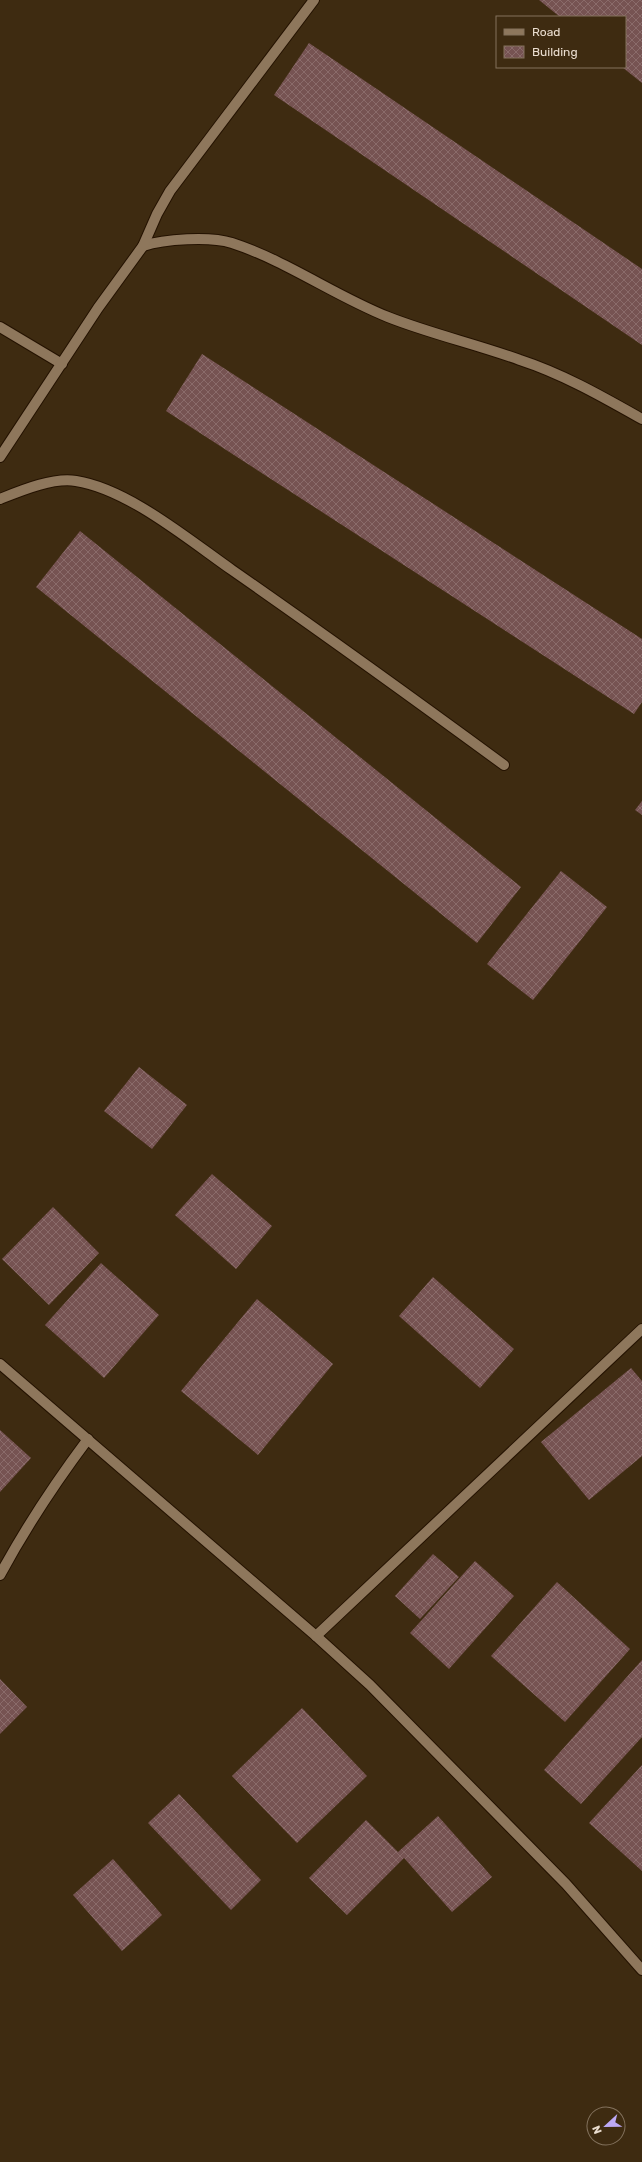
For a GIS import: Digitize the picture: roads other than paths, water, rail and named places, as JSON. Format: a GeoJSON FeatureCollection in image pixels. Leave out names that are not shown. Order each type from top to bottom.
{"type":"FeatureCollection","features":[{"type":"Feature","properties":{"kind":"street"},"geometry":{"type":"LineString","coordinates":[[0,457],[143,246],[157,214],[170,191],[314,0]]}},
{"type":"Feature","properties":{"kind":"street"},"geometry":{"type":"LineString","coordinates":[[143,246],[155,242],[187,239],[231,243],[280,263],[387,316],[522,360],[587,387],[642,419]]}},
{"type":"Feature","properties":{"kind":"street"},"geometry":{"type":"LineString","coordinates":[[0,328],[62,364]]}},
{"type":"Feature","properties":{"kind":"street"},"geometry":{"type":"LineString","coordinates":[[0,499],[48,483],[75,480],[112,493],[169,526],[305,620],[504,765]]}},
{"type":"Feature","properties":{"kind":"street"},"geometry":{"type":"LineString","coordinates":[[316,1636],[642,1329]]}},
{"type":"Feature","properties":{"kind":"street"},"geometry":{"type":"LineString","coordinates":[[0,1364],[316,1636],[370,1685],[566,1884],[642,1970]]}},
{"type":"Feature","properties":{"kind":"street"},"geometry":{"type":"LineString","coordinates":[[0,1574],[46,1498],[88,1439]]}}]}
